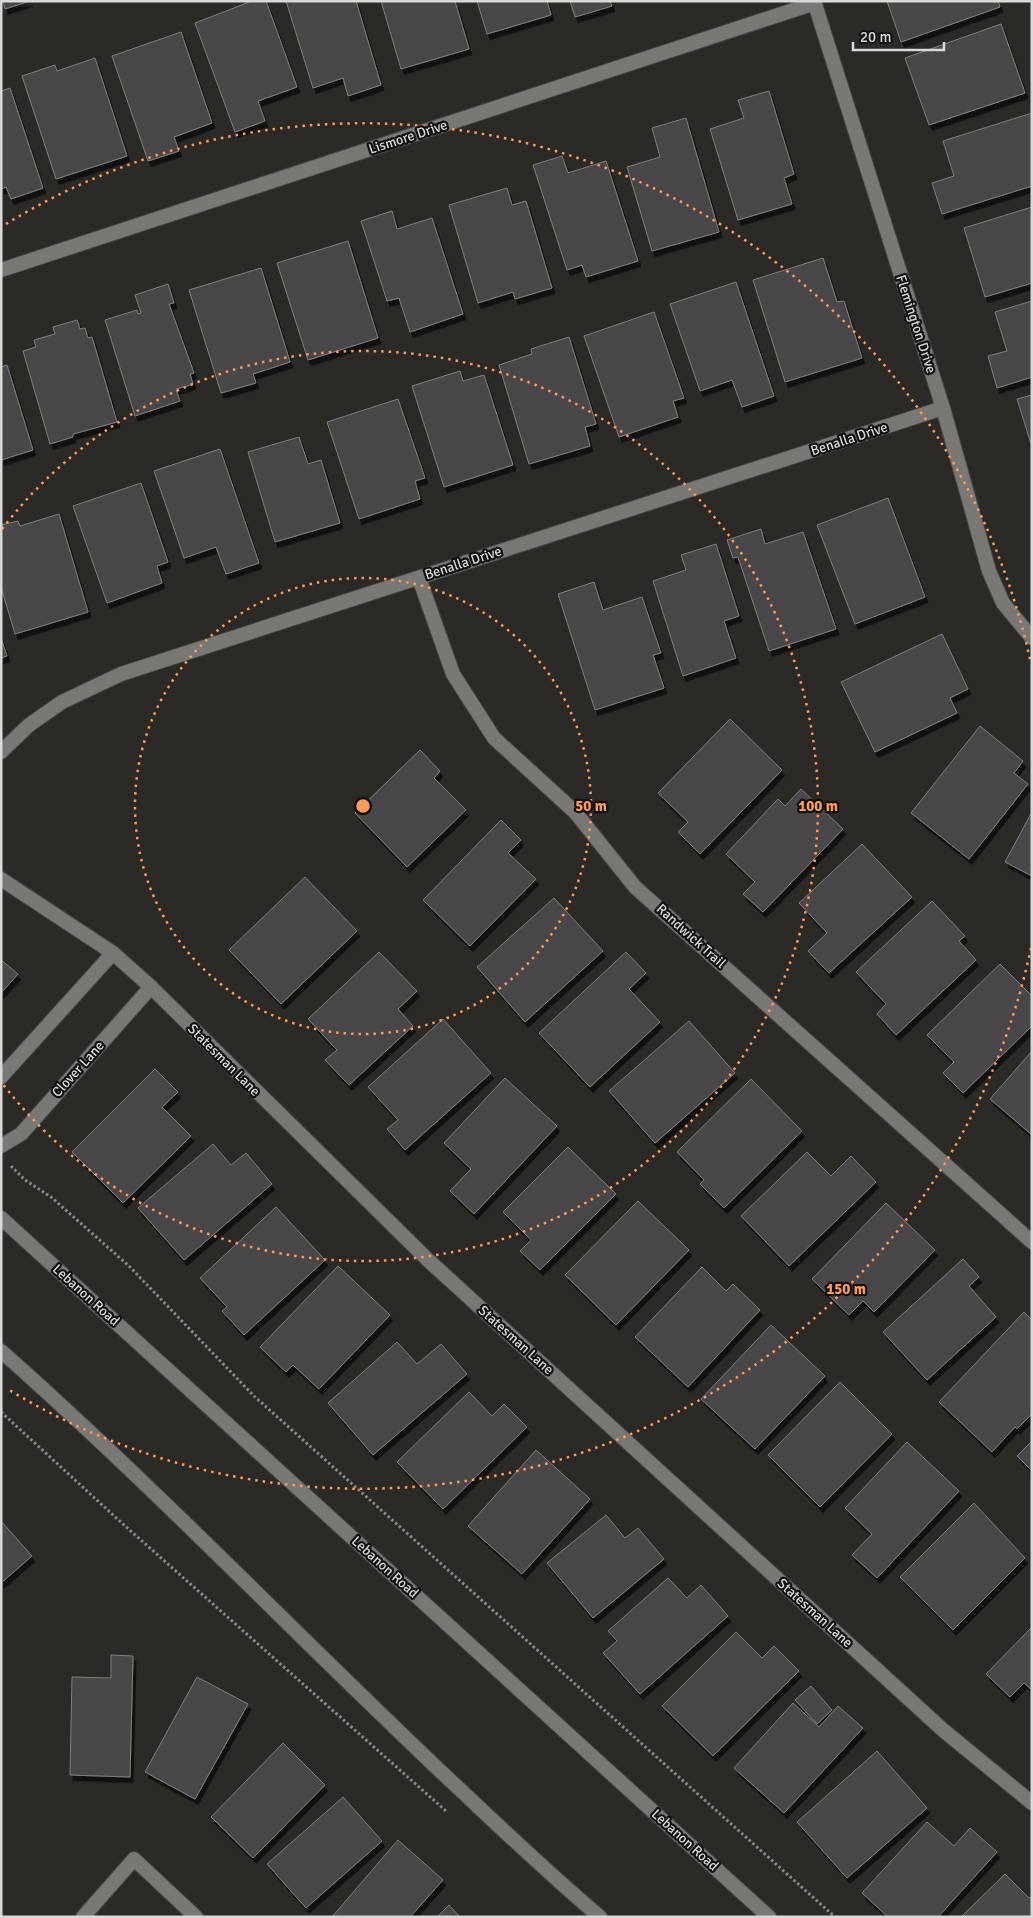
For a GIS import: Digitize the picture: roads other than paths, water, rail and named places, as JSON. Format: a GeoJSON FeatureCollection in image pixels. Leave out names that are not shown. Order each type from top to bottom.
{"type":"FeatureCollection","features":[{"type":"Feature","properties":{"kind":"street","name":"Lismore Drive"},"geometry":{"type":"LineString","coordinates":[[1,270],[814,2]]}},
{"type":"Feature","properties":{"kind":"street","name":"Flemington Drive"},"geometry":{"type":"LineString","coordinates":[[814,2],[943,408],[989,571],[1003,603],[1032,638]]}},
{"type":"Feature","properties":{"kind":"street","name":"Benalla Drive"},"geometry":{"type":"LineString","coordinates":[[1,752],[28,725],[62,702],[121,674],[943,408]]}},
{"type":"Feature","properties":{"kind":"street","name":"Randwick Trail"},"geometry":{"type":"LineString","coordinates":[[419,578],[453,674],[494,738],[575,812],[635,887],[1032,1242]]}},
{"type":"Feature","properties":{"kind":"street","name":"Statesman Lane"},"geometry":{"type":"LineString","coordinates":[[1,879],[113,953],[151,987],[428,1260],[943,1730],[1032,1803]]}},
{"type":"Feature","properties":{"kind":"street"},"geometry":{"type":"LineString","coordinates":[[1,1077],[113,953]]}},
{"type":"Feature","properties":{"kind":"street","name":"Clover Lane"},"geometry":{"type":"LineString","coordinates":[[1,1146],[21,1134],[151,987]]}},
{"type":"Feature","properties":{"kind":"street","name":"Lebanon Road"},"geometry":{"type":"LineString","coordinates":[[1,1218],[769,1917]]}},
{"type":"Feature","properties":{"kind":"street"},"geometry":{"type":"LineString","coordinates":[[1,1351],[89,1429],[341,1678],[560,1884],[600,1917]]}},
{"type":"Feature","properties":{"kind":"street"},"geometry":{"type":"LineString","coordinates":[[83,1917],[134,1858],[196,1917]]}}]}
